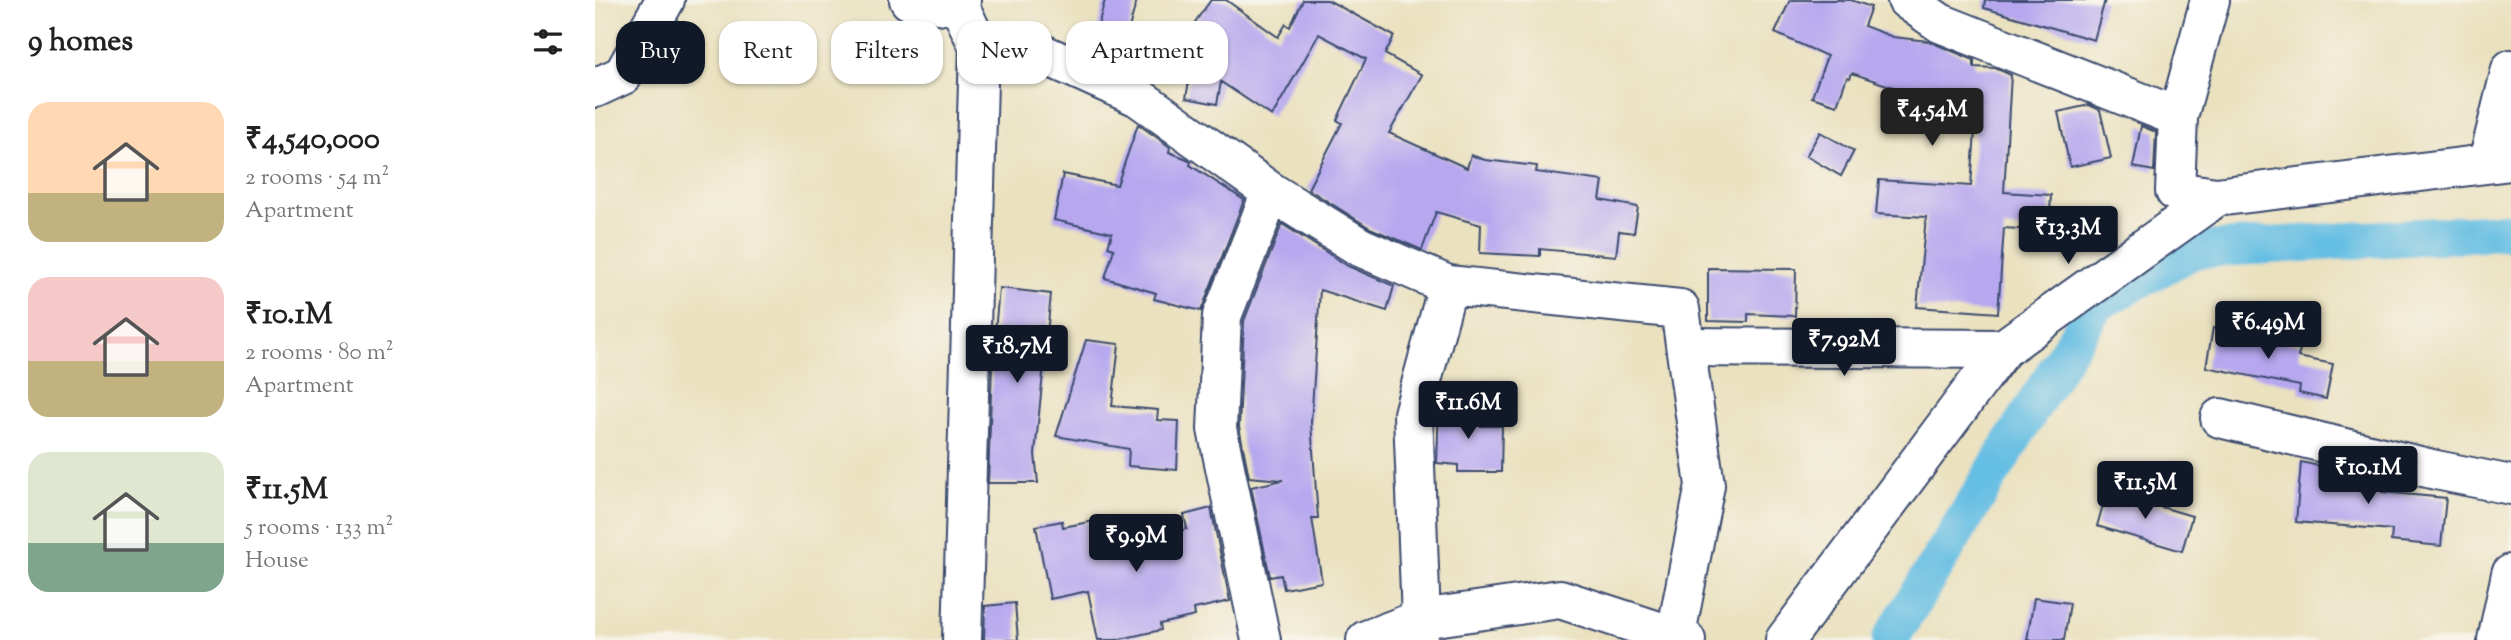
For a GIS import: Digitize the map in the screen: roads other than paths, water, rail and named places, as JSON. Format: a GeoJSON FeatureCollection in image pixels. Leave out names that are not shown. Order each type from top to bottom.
{"type":"FeatureCollection","features":[{"type":"Feature","properties":{"kind":"street"},"geometry":{"type":"LineString","coordinates":[[595,88],[623,75],[665,0]]}},
{"type":"Feature","properties":{"kind":"street"},"geometry":{"type":"LineString","coordinates":[[909,0],[960,4],[968,21]]}},
{"type":"Feature","properties":{"kind":"street"},"geometry":{"type":"LineString","coordinates":[[1907,0],[1940,23],[2178,117]]}},
{"type":"Feature","properties":{"kind":"street"},"geometry":{"type":"LineString","coordinates":[[2210,0],[2178,117],[2175,191],[2216,197],[2500,162],[2511,69]]}},
{"type":"Feature","properties":{"kind":"street"},"geometry":{"type":"LineString","coordinates":[[1052,58],[1138,97],[1271,192],[1360,247],[1448,285],[1680,309],[1705,485],[1681,637],[1560,599],[1366,640]]}},
{"type":"Feature","properties":{"kind":"street"},"geometry":{"type":"LineString","coordinates":[[962,640],[978,84]]}},
{"type":"Feature","properties":{"kind":"street"},"geometry":{"type":"LineString","coordinates":[[1261,640],[1217,429],[1222,316],[1271,192]]}},
{"type":"Feature","properties":{"kind":"street"},"geometry":{"type":"LineString","coordinates":[[1785,640],[2003,349],[2216,197]]}},
{"type":"Feature","properties":{"kind":"street"},"geometry":{"type":"LineString","coordinates":[[1420,629],[1413,414],[1448,285]]}},
{"type":"Feature","properties":{"kind":"street"},"geometry":{"type":"LineString","coordinates":[[1686,347],[2003,349]]}},
{"type":"Feature","properties":{"kind":"street"},"geometry":{"type":"LineString","coordinates":[[2220,418],[2436,470],[2511,485]]}},
{"type":"Feature","properties":{"kind":"street"},"geometry":{"type":"LineString","coordinates":[[2497,640],[2511,574]]}},
{"type":"Feature","properties":{"kind":"waterway"},"geometry":{"type":"LineString","coordinates":[[1890,640],[2096,304],[2194,250],[2511,231]]}}]}
